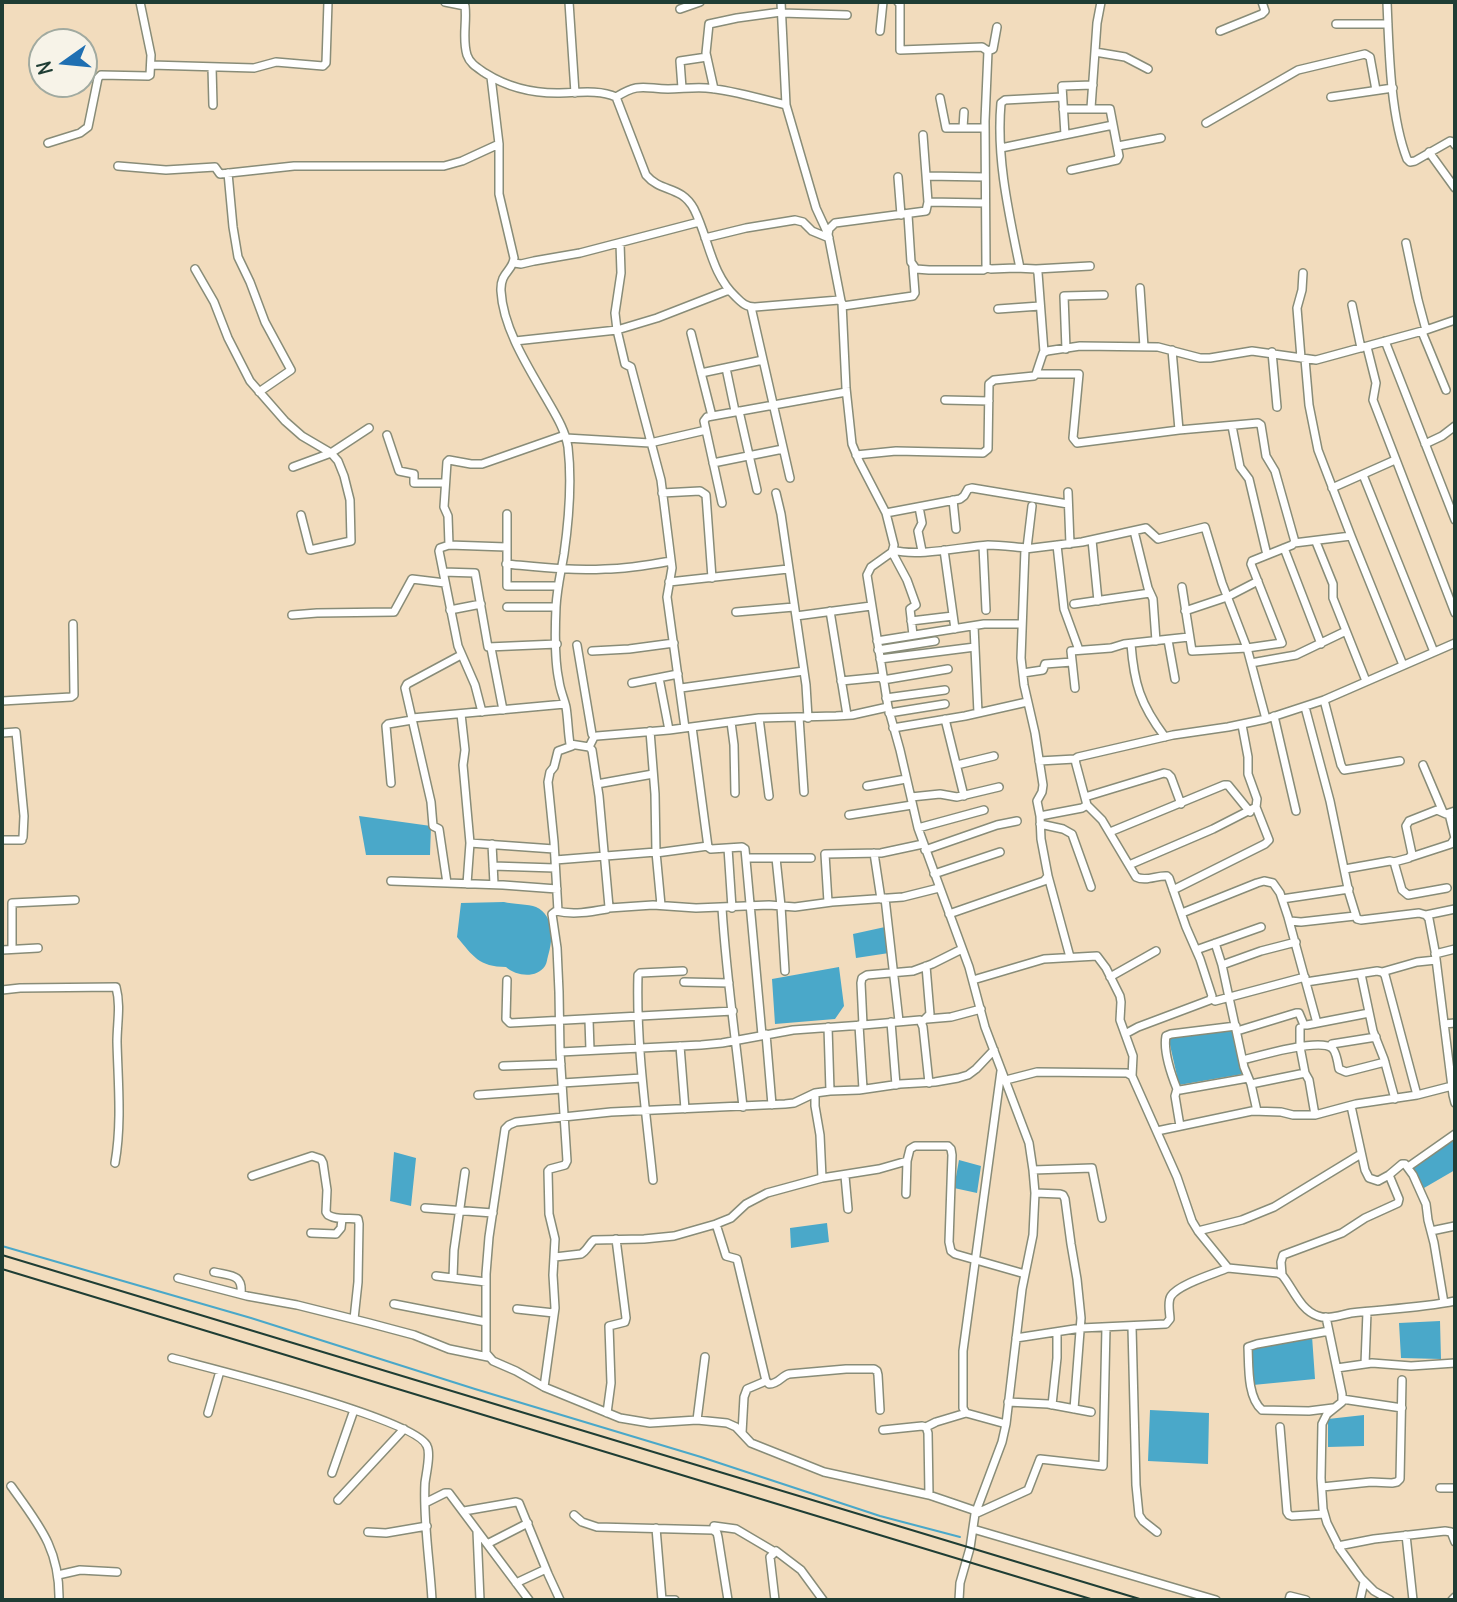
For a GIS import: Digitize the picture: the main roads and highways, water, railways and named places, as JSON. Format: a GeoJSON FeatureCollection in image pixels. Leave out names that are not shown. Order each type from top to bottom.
{"type":"FeatureCollection","features":[{"type":"Feature","properties":{"kind":"water"},"geometry":{"type":"Polygon","coordinates":[[[359,816],[431,826],[430,855],[366,855],[359,816]]]}},
{"type":"Feature","properties":{"kind":"water"},"geometry":{"type":"Polygon","coordinates":[[[504,902],[536,907],[547,916],[551,943],[547,962],[537,973],[520,974],[506,967],[483,963],[472,955],[457,937],[461,903],[504,902]]]}},
{"type":"Feature","properties":{"kind":"water"},"geometry":{"type":"Polygon","coordinates":[[[885,927],[889,953],[856,958],[853,934],[885,927]]]}},
{"type":"Feature","properties":{"kind":"water"},"geometry":{"type":"Polygon","coordinates":[[[839,967],[844,1006],[835,1019],[775,1024],[772,979],[839,967]]]}},
{"type":"Feature","properties":{"kind":"water"},"geometry":{"type":"Polygon","coordinates":[[[1234,1026],[1243,1074],[1179,1085],[1168,1036],[1234,1026]]]}},
{"type":"Feature","properties":{"kind":"water"},"geometry":{"type":"Polygon","coordinates":[[[1455,1132],[1455,1170],[1424,1188],[1410,1165],[1455,1132]]]}},
{"type":"Feature","properties":{"kind":"water"},"geometry":{"type":"Polygon","coordinates":[[[394,1152],[416,1158],[411,1206],[390,1201],[394,1152]]]}},
{"type":"Feature","properties":{"kind":"water"},"geometry":{"type":"Polygon","coordinates":[[[959,1160],[981,1166],[977,1193],[954,1188],[959,1160]]]}},
{"type":"Feature","properties":{"kind":"water"},"geometry":{"type":"Polygon","coordinates":[[[827,1223],[829,1242],[791,1248],[790,1228],[827,1223]]]}},
{"type":"Feature","properties":{"kind":"water"},"geometry":{"type":"Polygon","coordinates":[[[1440,1321],[1441,1359],[1401,1358],[1399,1323],[1440,1321]]]}},
{"type":"Feature","properties":{"kind":"water"},"geometry":{"type":"Polygon","coordinates":[[[1312,1336],[1315,1379],[1253,1385],[1251,1341],[1312,1336]]]}},
{"type":"Feature","properties":{"kind":"water"},"geometry":{"type":"Polygon","coordinates":[[[1150,1410],[1209,1413],[1208,1464],[1148,1461],[1150,1410]]]}},
{"type":"Feature","properties":{"kind":"water"},"geometry":{"type":"Polygon","coordinates":[[[1364,1415],[1364,1446],[1328,1447],[1328,1419],[1364,1415]]]}},
{"type":"Feature","properties":{"kind":"waterway"},"geometry":{"type":"LineString","coordinates":[[2,1246],[251,1318],[701,1457],[880,1516],[960,1537]]}},
{"type":"Feature","properties":{"kind":"railway"},"geometry":{"type":"LineString","coordinates":[[2,1255],[1143,1600]]}},
{"type":"Feature","properties":{"kind":"railway"},"geometry":{"type":"LineString","coordinates":[[2,1269],[1094,1600]]}}]}
